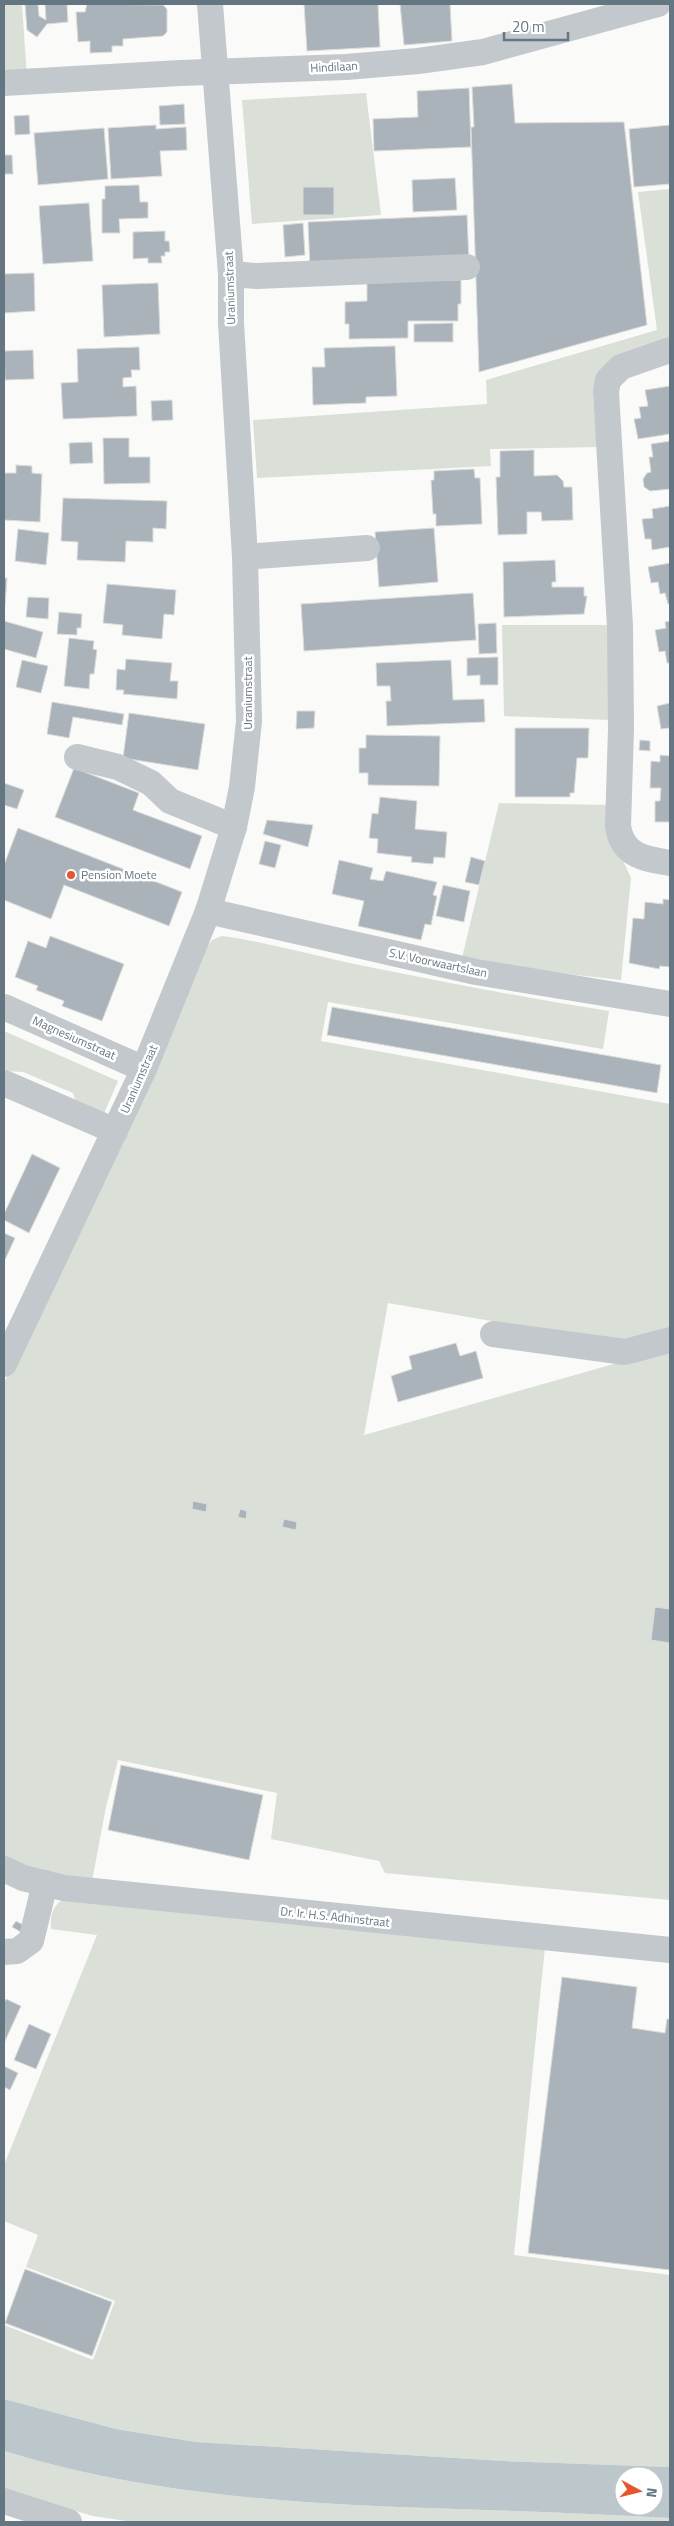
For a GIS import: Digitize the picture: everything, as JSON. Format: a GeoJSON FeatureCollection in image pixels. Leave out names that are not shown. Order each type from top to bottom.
{"type":"FeatureCollection","features":[{"type":"Feature","properties":{"kind":"street","name":"Uraniumstraat"},"geometry":{"type":"LineString","coordinates":[[4,1364],[144,1069],[208,911],[234,827],[249,721],[245,557],[231,323],[231,274],[210,4]]}},
{"type":"Feature","properties":{"kind":"street","name":"Hindilaan"},"geometry":{"type":"LineString","coordinates":[[4,83],[355,66],[418,61],[483,52],[658,4]]}},
{"type":"Feature","properties":{"kind":"street"},"geometry":{"type":"LineString","coordinates":[[231,274],[257,276],[467,267]]}},
{"type":"Feature","properties":{"kind":"street"},"geometry":{"type":"LineString","coordinates":[[670,350],[621,367],[608,380],[606,392],[620,626],[619,834],[628,850],[639,857],[670,863]]}},
{"type":"Feature","properties":{"kind":"street"},"geometry":{"type":"LineString","coordinates":[[245,557],[367,548]]}},
{"type":"Feature","properties":{"kind":"street"},"geometry":{"type":"LineString","coordinates":[[77,758],[118,767],[151,783],[170,801],[234,827]]}},
{"type":"Feature","properties":{"kind":"street","name":"S.V. Voorwaartslaan"},"geometry":{"type":"LineString","coordinates":[[208,911],[476,972],[670,1004]]}},
{"type":"Feature","properties":{"kind":"street","name":"Magnesiumstraat"},"geometry":{"type":"LineString","coordinates":[[4,1007],[144,1069]]}},
{"type":"Feature","properties":{"kind":"street"},"geometry":{"type":"LineString","coordinates":[[4,1083],[115,1131]]}},
{"type":"Feature","properties":{"kind":"street"},"geometry":{"type":"LineString","coordinates":[[493,1334],[625,1352],[670,1340]]}},
{"type":"Feature","properties":{"kind":"street","name":"Dr. Ir. H.S. Adhinstraat"},"geometry":{"type":"LineString","coordinates":[[4,1869],[23,1878],[64,1888],[254,1909],[670,1950]]}},
{"type":"Feature","properties":{"kind":"street"},"geometry":{"type":"LineString","coordinates":[[4,1952],[17,1951],[31,1941],[45,1883]]}},
{"type":"Feature","properties":{"kind":"street"},"geometry":{"type":"LineString","coordinates":[[4,2501],[69,2522]]}},
{"type":"Feature","properties":{"kind":"shaded area"},"geometry":{"type":"Polygon","coordinates":[[[4,4],[22,4],[27,78],[4,80],[4,4]]]}},
{"type":"Feature","properties":{"kind":"shaded area"},"geometry":{"type":"Polygon","coordinates":[[[366,93],[381,215],[252,224],[242,100],[366,93]]]}},
{"type":"Feature","properties":{"kind":"shaded area"},"geometry":{"type":"Polygon","coordinates":[[[670,189],[670,341],[598,372],[595,381],[594,400],[599,447],[490,449],[491,466],[257,478],[253,420],[487,404],[486,380],[657,330],[638,192],[670,189]]]}},
{"type":"Feature","properties":{"kind":"shaded area"},"geometry":{"type":"Polygon","coordinates":[[[502,625],[610,625],[611,720],[504,716],[502,625]]]}},
{"type":"Feature","properties":{"kind":"shaded area"},"geometry":{"type":"Polygon","coordinates":[[[499,803],[610,805],[615,843],[631,878],[621,980],[461,962],[499,803]]]}},
{"type":"Feature","properties":{"kind":"shaded area"},"geometry":{"type":"Polygon","coordinates":[[[222,936],[422,978],[609,1011],[603,1049],[328,1002],[321,1041],[670,1104],[670,1334],[629,1345],[388,1303],[364,1435],[670,1348],[670,1900],[385,1873],[379,1861],[271,1839],[277,1793],[118,1760],[106,1807],[92,1881],[4,1861],[4,1383],[98,1189],[204,951],[212,940],[222,936]]]}},
{"type":"Feature","properties":{"kind":"shaded area"},"geometry":{"type":"Polygon","coordinates":[[[4,1031],[118,1081],[102,1118],[77,1106],[73,1093],[23,1072],[4,1071],[4,1031]]]}},
{"type":"Feature","properties":{"kind":"shaded area"},"geometry":{"type":"Polygon","coordinates":[[[67,1896],[545,1947],[514,2255],[670,2275],[670,2467],[504,2461],[196,2442],[116,2429],[4,2399],[4,2325],[93,2360],[115,2301],[26,2267],[38,2235],[4,2221],[4,2165],[97,1935],[51,1929],[53,1910],[67,1896]]]}},
{"type":"Feature","properties":{"kind":"shaded area"},"geometry":{"type":"Polygon","coordinates":[[[4,2399],[116,2429],[196,2442],[504,2461],[642,2466],[614,2466],[614,2516],[363,2505],[242,2497],[122,2480],[4,2451],[4,2399]]]}},
{"type":"Feature","properties":{"kind":"shaded area"},"geometry":{"type":"Polygon","coordinates":[[[4,2451],[122,2480],[242,2497],[363,2505],[670,2518],[670,2522],[133,2522],[93,2516],[4,2490],[4,2451]]]}},
{"type":"Feature","properties":{"kind":"shaded area"},"geometry":{"type":"Polygon","coordinates":[[[664,2467],[670,2467],[670,2518],[624,2516],[664,2516],[664,2467]]]}},
{"type":"Feature","properties":{"kind":"building"},"geometry":{"type":"Polygon","coordinates":[[[25,4],[38,4],[39,16],[46,20],[45,4],[76,4],[67,5],[68,22],[47,24],[37,37],[27,30],[25,4]]]}},
{"type":"Feature","properties":{"kind":"building"},"geometry":{"type":"Polygon","coordinates":[[[87,4],[163,5],[167,9],[167,32],[163,36],[123,39],[123,46],[112,46],[112,52],[90,53],[90,41],[78,42],[76,12],[85,12],[87,4]]]}},
{"type":"Feature","properties":{"kind":"building"},"geometry":{"type":"Polygon","coordinates":[[[304,4],[378,4],[380,47],[307,51],[304,4]]]}},
{"type":"Feature","properties":{"kind":"building"},"geometry":{"type":"Polygon","coordinates":[[[400,4],[450,4],[452,41],[404,45],[400,4]]]}},
{"type":"Feature","properties":{"kind":"building"},"geometry":{"type":"Polygon","coordinates":[[[512,84],[515,123],[624,122],[647,325],[479,372],[471,127],[474,127],[472,87],[512,84]]]}},
{"type":"Feature","properties":{"kind":"building"},"geometry":{"type":"Polygon","coordinates":[[[469,88],[471,147],[374,151],[373,119],[418,117],[417,91],[469,88]]]}},
{"type":"Feature","properties":{"kind":"building"},"geometry":{"type":"Polygon","coordinates":[[[184,104],[185,124],[160,125],[159,106],[184,104]]]}},
{"type":"Feature","properties":{"kind":"building"},"geometry":{"type":"Polygon","coordinates":[[[29,115],[30,134],[15,135],[14,116],[29,115]]]}},
{"type":"Feature","properties":{"kind":"building"},"geometry":{"type":"Polygon","coordinates":[[[156,125],[156,129],[186,127],[187,150],[160,151],[162,176],[111,179],[108,128],[156,125]]]}},
{"type":"Feature","properties":{"kind":"building"},"geometry":{"type":"Polygon","coordinates":[[[670,125],[670,184],[634,187],[629,129],[670,125]]]}},
{"type":"Feature","properties":{"kind":"building"},"geometry":{"type":"Polygon","coordinates":[[[104,128],[108,179],[38,185],[34,133],[104,128]]]}},
{"type":"Feature","properties":{"kind":"building"},"geometry":{"type":"Polygon","coordinates":[[[4,155],[12,155],[13,174],[4,174],[4,155]]]}},
{"type":"Feature","properties":{"kind":"building"},"geometry":{"type":"Polygon","coordinates":[[[455,178],[457,210],[413,212],[412,180],[455,178]]]}},
{"type":"Feature","properties":{"kind":"building"},"geometry":{"type":"Polygon","coordinates":[[[139,185],[140,202],[148,202],[148,218],[119,219],[120,233],[102,233],[102,199],[105,199],[105,186],[139,185]]]}},
{"type":"Feature","properties":{"kind":"building"},"geometry":{"type":"Polygon","coordinates":[[[303,187],[334,187],[334,215],[303,215],[303,187]]]}},
{"type":"Feature","properties":{"kind":"building"},"geometry":{"type":"Polygon","coordinates":[[[89,203],[93,261],[43,264],[39,206],[89,203]]]}},
{"type":"Feature","properties":{"kind":"building"},"geometry":{"type":"Polygon","coordinates":[[[467,215],[469,262],[310,269],[308,222],[467,215]]]}},
{"type":"Feature","properties":{"kind":"building"},"geometry":{"type":"Polygon","coordinates":[[[303,223],[305,255],[285,257],[283,225],[303,223]]]}},
{"type":"Feature","properties":{"kind":"building"},"geometry":{"type":"Polygon","coordinates":[[[165,231],[165,241],[169,241],[170,252],[165,252],[165,256],[161,256],[162,263],[148,263],[148,258],[133,259],[133,232],[165,231]]]}},
{"type":"Feature","properties":{"kind":"building"},"geometry":{"type":"Polygon","coordinates":[[[34,273],[35,311],[4,313],[4,274],[34,273]]]}},
{"type":"Feature","properties":{"kind":"building"},"geometry":{"type":"Polygon","coordinates":[[[461,280],[461,304],[458,304],[458,321],[408,321],[408,338],[349,339],[349,324],[345,324],[345,302],[367,301],[367,281],[461,280]]]}},
{"type":"Feature","properties":{"kind":"building"},"geometry":{"type":"Polygon","coordinates":[[[158,283],[160,334],[104,337],[102,285],[158,283]]]}},
{"type":"Feature","properties":{"kind":"building"},"geometry":{"type":"Polygon","coordinates":[[[453,323],[453,342],[414,342],[414,324],[453,323]]]}},
{"type":"Feature","properties":{"kind":"building"},"geometry":{"type":"Polygon","coordinates":[[[395,346],[397,396],[366,397],[366,403],[313,405],[312,367],[325,367],[324,348],[395,346]]]}},
{"type":"Feature","properties":{"kind":"building"},"geometry":{"type":"Polygon","coordinates":[[[139,347],[140,370],[131,370],[132,377],[123,378],[123,387],[136,386],[137,416],[63,419],[61,383],[78,382],[77,349],[139,347]]]}},
{"type":"Feature","properties":{"kind":"building"},"geometry":{"type":"Polygon","coordinates":[[[33,350],[34,379],[5,380],[4,351],[33,350]]]}},
{"type":"Feature","properties":{"kind":"building"},"geometry":{"type":"Polygon","coordinates":[[[670,386],[670,434],[638,439],[634,419],[641,418],[639,407],[648,406],[645,390],[670,386]]]}},
{"type":"Feature","properties":{"kind":"building"},"geometry":{"type":"Polygon","coordinates":[[[172,400],[173,420],[152,421],[151,401],[172,400]]]}},
{"type":"Feature","properties":{"kind":"building"},"geometry":{"type":"Polygon","coordinates":[[[103,438],[129,438],[129,457],[150,457],[150,483],[104,484],[103,438]]]}},
{"type":"Feature","properties":{"kind":"building"},"geometry":{"type":"Polygon","coordinates":[[[670,441],[670,489],[650,491],[644,487],[643,479],[647,473],[651,472],[649,457],[653,457],[651,444],[670,441]]]}},
{"type":"Feature","properties":{"kind":"building"},"geometry":{"type":"Polygon","coordinates":[[[92,442],[93,463],[70,464],[69,443],[92,442]]]}},
{"type":"Feature","properties":{"kind":"building"},"geometry":{"type":"Polygon","coordinates":[[[534,450],[534,476],[557,475],[563,481],[564,487],[572,487],[573,520],[542,521],[541,512],[527,512],[527,534],[498,535],[496,477],[500,477],[500,451],[534,450]]]}},
{"type":"Feature","properties":{"kind":"building"},"geometry":{"type":"Polygon","coordinates":[[[16,465],[32,466],[32,473],[42,474],[40,522],[4,520],[4,473],[16,473],[16,465]]]}},
{"type":"Feature","properties":{"kind":"building"},"geometry":{"type":"Polygon","coordinates":[[[474,469],[475,478],[480,478],[482,524],[436,526],[436,514],[433,514],[431,480],[434,480],[434,471],[474,469]]]}},
{"type":"Feature","properties":{"kind":"building"},"geometry":{"type":"Polygon","coordinates":[[[63,498],[167,501],[166,529],[153,528],[153,542],[126,541],[125,562],[77,560],[78,542],[61,541],[63,498]]]}},
{"type":"Feature","properties":{"kind":"building"},"geometry":{"type":"Polygon","coordinates":[[[670,506],[670,547],[652,550],[651,539],[645,539],[642,519],[653,518],[652,509],[670,506]]]}},
{"type":"Feature","properties":{"kind":"building"},"geometry":{"type":"Polygon","coordinates":[[[434,528],[438,582],[379,587],[375,532],[434,528]]]}},
{"type":"Feature","properties":{"kind":"building"},"geometry":{"type":"Polygon","coordinates":[[[18,529],[49,533],[46,565],[15,561],[18,529]]]}},
{"type":"Feature","properties":{"kind":"building"},"geometry":{"type":"Polygon","coordinates":[[[555,560],[556,582],[552,582],[552,587],[584,587],[584,596],[587,596],[584,614],[504,617],[503,562],[555,560]]]}},
{"type":"Feature","properties":{"kind":"building"},"geometry":{"type":"Polygon","coordinates":[[[670,563],[670,604],[668,604],[665,593],[660,594],[658,582],[651,583],[648,567],[670,563]]]}},
{"type":"Feature","properties":{"kind":"building"},"geometry":{"type":"Polygon","coordinates":[[[4,578],[7,578],[5,606],[4,606],[4,578]]]}},
{"type":"Feature","properties":{"kind":"building"},"geometry":{"type":"Polygon","coordinates":[[[107,584],[176,590],[174,615],[164,614],[162,639],[122,635],[123,625],[103,623],[107,584]]]}},
{"type":"Feature","properties":{"kind":"building"},"geometry":{"type":"Polygon","coordinates":[[[473,593],[476,640],[304,651],[301,604],[473,593]]]}},
{"type":"Feature","properties":{"kind":"building"},"geometry":{"type":"Polygon","coordinates":[[[28,597],[49,598],[48,619],[26,617],[28,597]]]}},
{"type":"Feature","properties":{"kind":"building"},"geometry":{"type":"Polygon","coordinates":[[[59,612],[82,614],[81,628],[77,628],[77,635],[57,634],[59,612]]]}},
{"type":"Feature","properties":{"kind":"building"},"geometry":{"type":"Polygon","coordinates":[[[4,621],[43,632],[36,658],[4,649],[4,621]]]}},
{"type":"Feature","properties":{"kind":"building"},"geometry":{"type":"Polygon","coordinates":[[[670,621],[670,663],[667,663],[665,651],[659,652],[655,630],[666,628],[665,622],[670,621]]]}},
{"type":"Feature","properties":{"kind":"building"},"geometry":{"type":"Polygon","coordinates":[[[496,623],[497,653],[479,654],[478,624],[496,623]]]}},
{"type":"Feature","properties":{"kind":"building"},"geometry":{"type":"Polygon","coordinates":[[[69,638],[94,641],[93,649],[97,650],[94,674],[90,674],[89,689],[64,686],[69,638]]]}},
{"type":"Feature","properties":{"kind":"building"},"geometry":{"type":"Polygon","coordinates":[[[498,657],[498,685],[480,685],[480,675],[467,676],[467,658],[498,657]]]}},
{"type":"Feature","properties":{"kind":"building"},"geometry":{"type":"Polygon","coordinates":[[[126,659],[172,663],[170,681],[178,681],[177,699],[123,694],[124,690],[116,690],[117,669],[125,670],[126,659]]]}},
{"type":"Feature","properties":{"kind":"building"},"geometry":{"type":"Polygon","coordinates":[[[22,660],[48,666],[41,693],[16,687],[22,660]]]}},
{"type":"Feature","properties":{"kind":"building"},"geometry":{"type":"Polygon","coordinates":[[[451,660],[453,700],[484,699],[485,722],[387,726],[386,701],[391,701],[390,686],[377,686],[376,663],[451,660]]]}},
{"type":"Feature","properties":{"kind":"building"},"geometry":{"type":"Polygon","coordinates":[[[52,702],[124,714],[122,725],[73,717],[69,738],[47,734],[52,702]]]}},
{"type":"Feature","properties":{"kind":"building"},"geometry":{"type":"Polygon","coordinates":[[[670,703],[670,728],[661,729],[657,706],[670,703]]]}},
{"type":"Feature","properties":{"kind":"building"},"geometry":{"type":"Polygon","coordinates":[[[297,711],[315,711],[314,728],[296,729],[297,711]]]}},
{"type":"Feature","properties":{"kind":"building"},"geometry":{"type":"Polygon","coordinates":[[[129,713],[205,724],[198,770],[123,758],[129,713]]]}},
{"type":"Feature","properties":{"kind":"building"},"geometry":{"type":"Polygon","coordinates":[[[515,728],[589,728],[588,758],[577,758],[574,793],[570,793],[570,797],[515,797],[515,728]]]}},
{"type":"Feature","properties":{"kind":"building"},"geometry":{"type":"Polygon","coordinates":[[[366,735],[440,736],[439,786],[368,785],[368,773],[359,773],[359,748],[366,748],[366,735]]]}},
{"type":"Feature","properties":{"kind":"building"},"geometry":{"type":"Polygon","coordinates":[[[640,740],[650,741],[650,751],[639,750],[640,740]]]}},
{"type":"Feature","properties":{"kind":"building"},"geometry":{"type":"Polygon","coordinates":[[[660,755],[670,756],[670,822],[655,822],[655,801],[660,801],[661,788],[650,788],[651,761],[660,762],[660,755]]]}},
{"type":"Feature","properties":{"kind":"building"},"geometry":{"type":"Polygon","coordinates":[[[74,768],[139,793],[133,810],[202,836],[190,869],[55,817],[74,768]]]}},
{"type":"Feature","properties":{"kind":"building"},"geometry":{"type":"Polygon","coordinates":[[[4,783],[24,790],[17,809],[4,805],[4,783]]]}},
{"type":"Feature","properties":{"kind":"building"},"geometry":{"type":"Polygon","coordinates":[[[380,797],[417,801],[415,829],[447,832],[445,858],[434,857],[433,864],[411,862],[412,857],[377,853],[378,839],[369,838],[372,813],[378,814],[380,797]]]}},
{"type":"Feature","properties":{"kind":"building"},"geometry":{"type":"Polygon","coordinates":[[[267,820],[313,825],[308,847],[263,834],[267,820]]]}},
{"type":"Feature","properties":{"kind":"building","name":"Pension Moete"},"geometry":{"type":"Polygon","coordinates":[[[18,828],[182,892],[169,926],[64,885],[51,919],[4,900],[4,865],[18,828]]]}},
{"type":"Feature","properties":{"kind":"building"},"geometry":{"type":"Polygon","coordinates":[[[265,841],[281,845],[275,868],[259,864],[265,841]]]}},
{"type":"Feature","properties":{"kind":"building"},"geometry":{"type":"Polygon","coordinates":[[[471,857],[485,861],[479,885],[465,882],[471,857]]]}},
{"type":"Feature","properties":{"kind":"building"},"geometry":{"type":"Polygon","coordinates":[[[339,860],[373,868],[370,879],[383,881],[386,871],[437,882],[433,895],[437,896],[431,925],[425,924],[421,940],[358,926],[364,901],[332,894],[339,860]]]}},
{"type":"Feature","properties":{"kind":"building"},"geometry":{"type":"Polygon","coordinates":[[[443,885],[470,891],[464,922],[436,916],[443,885]]]}},
{"type":"Feature","properties":{"kind":"building"},"geometry":{"type":"Polygon","coordinates":[[[663,899],[670,900],[670,967],[660,966],[659,969],[629,963],[633,918],[644,919],[645,902],[663,904],[663,899]]]}},
{"type":"Feature","properties":{"kind":"building"},"geometry":{"type":"Polygon","coordinates":[[[50,936],[124,964],[102,1021],[62,1006],[64,1001],[36,990],[38,986],[15,977],[28,941],[46,948],[50,936]]]}},
{"type":"Feature","properties":{"kind":"building"},"geometry":{"type":"Polygon","coordinates":[[[332,1007],[661,1065],[657,1093],[327,1035],[332,1007]]]}},
{"type":"Feature","properties":{"kind":"building"},"geometry":{"type":"Polygon","coordinates":[[[32,1154],[60,1168],[29,1233],[4,1220],[4,1214],[32,1154]]]}},
{"type":"Feature","properties":{"kind":"building"},"geometry":{"type":"Polygon","coordinates":[[[4,1233],[15,1238],[4,1262],[4,1233]]]}},
{"type":"Feature","properties":{"kind":"building"},"geometry":{"type":"Polygon","coordinates":[[[456,1343],[460,1356],[476,1351],[483,1378],[398,1402],[391,1376],[412,1369],[409,1356],[456,1343]]]}},
{"type":"Feature","properties":{"kind":"building"},"geometry":{"type":"Polygon","coordinates":[[[193,1501],[207,1504],[206,1512],[192,1509],[193,1501]]]}},
{"type":"Feature","properties":{"kind":"building"},"geometry":{"type":"Polygon","coordinates":[[[240,1509],[247,1511],[246,1519],[238,1517],[240,1509]]]}},
{"type":"Feature","properties":{"kind":"building"},"geometry":{"type":"Polygon","coordinates":[[[284,1519],[297,1522],[296,1530],[282,1527],[284,1519]]]}},
{"type":"Feature","properties":{"kind":"building"},"geometry":{"type":"Polygon","coordinates":[[[655,1607],[670,1609],[670,1643],[651,1640],[655,1607]]]}},
{"type":"Feature","properties":{"kind":"building"},"geometry":{"type":"Polygon","coordinates":[[[121,1765],[263,1795],[249,1860],[108,1830],[121,1765]]]}},
{"type":"Feature","properties":{"kind":"building"},"geometry":{"type":"Polygon","coordinates":[[[16,1921],[25,1926],[21,1932],[12,1927],[16,1921]]]}},
{"type":"Feature","properties":{"kind":"building"},"geometry":{"type":"Polygon","coordinates":[[[562,1977],[637,1987],[632,2028],[665,2033],[667,2019],[670,2019],[670,2270],[528,2253],[562,1977]]]}},
{"type":"Feature","properties":{"kind":"building"},"geometry":{"type":"Polygon","coordinates":[[[6,1999],[21,2006],[5,2041],[4,2003],[6,1999]]]}},
{"type":"Feature","properties":{"kind":"building"},"geometry":{"type":"Polygon","coordinates":[[[29,2024],[51,2034],[36,2069],[14,2060],[29,2024]]]}},
{"type":"Feature","properties":{"kind":"building"},"geometry":{"type":"Polygon","coordinates":[[[4,2066],[18,2073],[10,2090],[4,2087],[4,2066]]]}},
{"type":"Feature","properties":{"kind":"building"},"geometry":{"type":"Polygon","coordinates":[[[25,2269],[112,2302],[92,2356],[5,2323],[25,2269]]]}},
{"type":"Feature","properties":{"kind":"place","name":"Pension Moete"},"geometry":{"type":"Point","coordinates":[71,875]}}]}
